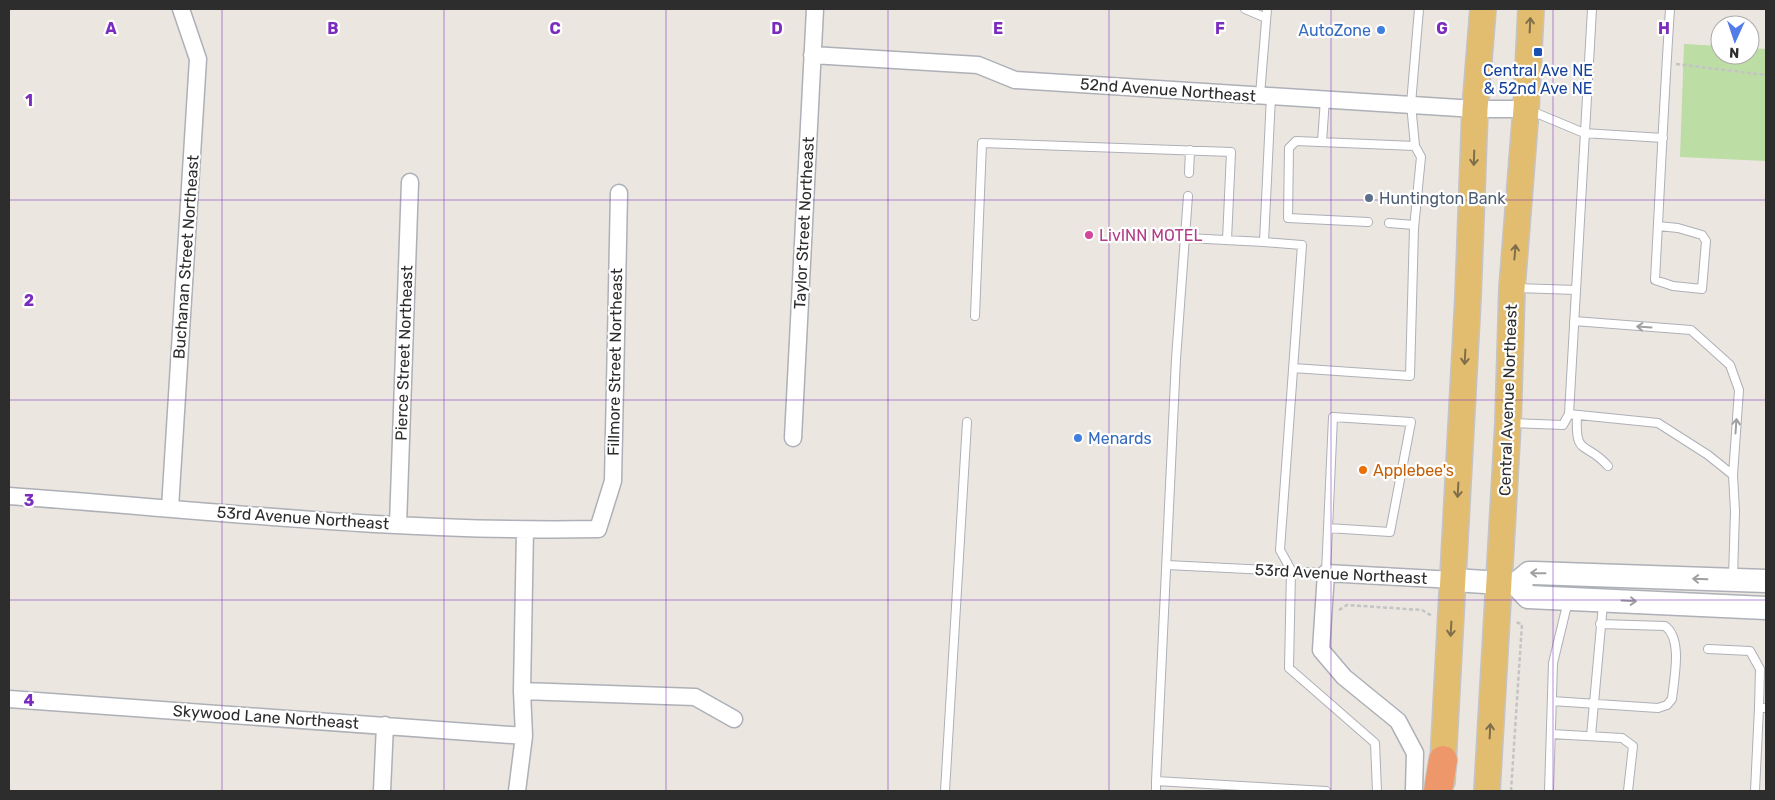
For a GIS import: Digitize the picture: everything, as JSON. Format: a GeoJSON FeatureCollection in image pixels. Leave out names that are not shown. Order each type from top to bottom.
{"type":"FeatureCollection","features":[{"type":"Feature","properties":{"kind":"highway"},"geometry":{"type":"LineString","coordinates":[[1440,791],[1443,760]]}},
{"type":"Feature","properties":{"kind":"main road"},"geometry":{"type":"LineString","coordinates":[[1443,760],[1454,580],[1475,109],[1483,9]]}},
{"type":"Feature","properties":{"kind":"main road","name":"Central Avenue Northeast"},"geometry":{"type":"LineString","coordinates":[[1487,791],[1497,619],[1508,584],[1508,423],[1512,288],[1526,109],[1531,9]]}},
{"type":"Feature","properties":{"kind":"street","name":"Buchanan Street Northeast"},"geometry":{"type":"LineString","coordinates":[[170,508],[198,59],[180,9]]}},
{"type":"Feature","properties":{"kind":"street","name":"Taylor Street Northeast"},"geometry":{"type":"LineString","coordinates":[[793,438],[815,9]]}},
{"type":"Feature","properties":{"kind":"street","name":"52nd Avenue Northeast"},"geometry":{"type":"LineString","coordinates":[[812,55],[978,65],[1014,80],[1475,109],[1526,109]]}},
{"type":"Feature","properties":{"kind":"street","name":"Pierce Street Northeast"},"geometry":{"type":"LineString","coordinates":[[398,525],[410,182]]}},
{"type":"Feature","properties":{"kind":"street","name":"Fillmore Street Northeast"},"geometry":{"type":"LineString","coordinates":[[598,529],[613,481],[619,194]]}},
{"type":"Feature","properties":{"kind":"street","name":"53rd Avenue Northeast"},"geometry":{"type":"LineString","coordinates":[[9,496],[398,525],[525,530],[598,529]]}},
{"type":"Feature","properties":{"kind":"street"},"geometry":{"type":"LineString","coordinates":[[517,791],[524,736],[522,691],[525,530]]}},
{"type":"Feature","properties":{"kind":"street"},"geometry":{"type":"LineString","coordinates":[[1766,581],[1534,572],[1508,584],[1528,597],[1766,608]]}},
{"type":"Feature","properties":{"kind":"street","name":"53rd Avenue Northeast"},"geometry":{"type":"LineString","coordinates":[[1326,573],[1508,584]]}},
{"type":"Feature","properties":{"kind":"street"},"geometry":{"type":"LineString","coordinates":[[1326,573],[1321,650],[1344,677],[1398,721],[1415,753],[1414,791]]}},
{"type":"Feature","properties":{"kind":"street"},"geometry":{"type":"LineString","coordinates":[[522,691],[695,697],[734,719]]}},
{"type":"Feature","properties":{"kind":"street","name":"Skywood Lane Northeast"},"geometry":{"type":"LineString","coordinates":[[9,699],[524,736]]}},
{"type":"Feature","properties":{"kind":"street"},"geometry":{"type":"LineString","coordinates":[[382,791],[385,725]]}},
{"type":"Feature","properties":{"kind":"lane"},"geometry":{"type":"LineString","coordinates":[[1245,9],[1266,18]]}},
{"type":"Feature","properties":{"kind":"lane"},"geometry":{"type":"LineString","coordinates":[[1264,242],[1267,9]]}},
{"type":"Feature","properties":{"kind":"lane"},"geometry":{"type":"LineString","coordinates":[[1293,368],[1410,376],[1414,225],[1421,156],[1415,146],[1411,104],[1418,9]]}},
{"type":"Feature","properties":{"kind":"lane"},"geometry":{"type":"LineString","coordinates":[[1592,9],[1574,321],[1573,415],[1576,437],[1581,446],[1599,456],[1608,466]]}},
{"type":"Feature","properties":{"kind":"lane"},"geometry":{"type":"LineString","coordinates":[[1658,226],[1678,228],[1702,236],[1706,241],[1702,289],[1673,286],[1655,280],[1670,9]]}},
{"type":"Feature","properties":{"kind":"lane"},"geometry":{"type":"LineString","coordinates":[[1322,142],[1326,99]]}},
{"type":"Feature","properties":{"kind":"lane"},"geometry":{"type":"LineString","coordinates":[[1526,109],[1584,133],[1663,138]]}},
{"type":"Feature","properties":{"kind":"lane"},"geometry":{"type":"LineString","coordinates":[[1368,222],[1288,218],[1287,176],[1289,148],[1296,141],[1415,146]]}},
{"type":"Feature","properties":{"kind":"lane"},"geometry":{"type":"LineString","coordinates":[[975,316],[982,143],[1231,152],[1227,240]]}},
{"type":"Feature","properties":{"kind":"lane"},"geometry":{"type":"LineString","coordinates":[[1189,173],[1190,150]]}},
{"type":"Feature","properties":{"kind":"lane"},"geometry":{"type":"LineString","coordinates":[[1156,791],[1176,359],[1187,238],[1188,196]]}},
{"type":"Feature","properties":{"kind":"lane"},"geometry":{"type":"LineString","coordinates":[[1389,223],[1414,225]]}},
{"type":"Feature","properties":{"kind":"lane"},"geometry":{"type":"LineString","coordinates":[[1187,238],[1302,245],[1280,550],[1291,570],[1289,668],[1375,743],[1377,791]]}},
{"type":"Feature","properties":{"kind":"lane"},"geometry":{"type":"LineString","coordinates":[[1512,288],[1576,290]]}},
{"type":"Feature","properties":{"kind":"lane"},"geometry":{"type":"LineString","coordinates":[[1574,321],[1691,330],[1730,365],[1739,390],[1733,475],[1735,511],[1733,580]]}},
{"type":"Feature","properties":{"kind":"lane"},"geometry":{"type":"LineString","coordinates":[[1508,423],[1562,425],[1573,415],[1658,423],[1708,454],[1733,475]]}},
{"type":"Feature","properties":{"kind":"lane"},"geometry":{"type":"LineString","coordinates":[[1326,573],[1328,528],[1333,417],[1411,422],[1390,532],[1328,528]]}},
{"type":"Feature","properties":{"kind":"lane"},"geometry":{"type":"LineString","coordinates":[[945,791],[967,422]]}},
{"type":"Feature","properties":{"kind":"lane","name":"53rd Avenue Northeast"},"geometry":{"type":"LineString","coordinates":[[1167,564],[1326,573]]}},
{"type":"Feature","properties":{"kind":"lane"},"geometry":{"type":"LineString","coordinates":[[1549,791],[1553,663],[1568,599]]}},
{"type":"Feature","properties":{"kind":"lane"},"geometry":{"type":"LineString","coordinates":[[1591,736],[1600,624],[1604,600]]}},
{"type":"Feature","properties":{"kind":"lane"},"geometry":{"type":"LineString","coordinates":[[1552,701],[1658,708],[1667,705],[1672,699],[1676,641],[1672,631],[1665,626],[1600,624]]}},
{"type":"Feature","properties":{"kind":"lane"},"geometry":{"type":"LineString","coordinates":[[1708,649],[1750,651],[1760,669],[1763,708],[1755,791]]}},
{"type":"Feature","properties":{"kind":"lane"},"geometry":{"type":"LineString","coordinates":[[1551,734],[1622,738],[1633,746],[1628,791]]}},
{"type":"Feature","properties":{"kind":"lane"},"geometry":{"type":"LineString","coordinates":[[1156,781],[1326,791]]}},
{"type":"Feature","properties":{"kind":"path"},"geometry":{"type":"LineString","coordinates":[[1667,64],[1693,65],[1717,70],[1766,75]]}},
{"type":"Feature","properties":{"kind":"path"},"geometry":{"type":"LineString","coordinates":[[1324,612],[1337,612],[1347,604],[1422,610],[1434,617],[1451,616]]}},
{"type":"Feature","properties":{"kind":"path"},"geometry":{"type":"LineString","coordinates":[[1497,619],[1522,624],[1511,791]]}},
{"type":"Feature","properties":{"kind":"green space"},"geometry":{"type":"Polygon","coordinates":[[[1684,44],[1710,45],[1710,65],[1760,65],[1760,49],[1766,49],[1766,161],[1680,157],[1684,44]]]}},
{"type":"Feature","properties":{"kind":"place","name":"AutoZone"},"geometry":{"type":"Point","coordinates":[1381,30]}},
{"type":"Feature","properties":{"kind":"place","name":"Central Ave NE & 52nd Ave NE"},"geometry":{"type":"Point","coordinates":[1538,52]}},
{"type":"Feature","properties":{"kind":"place","name":"Huntington Bank"},"geometry":{"type":"Point","coordinates":[1369,198]}},
{"type":"Feature","properties":{"kind":"place","name":"LivINN MOTEL"},"geometry":{"type":"Point","coordinates":[1089,235]}},
{"type":"Feature","properties":{"kind":"place","name":"Menards"},"geometry":{"type":"Point","coordinates":[1078,438]}},
{"type":"Feature","properties":{"kind":"place","name":"Applebee's"},"geometry":{"type":"Point","coordinates":[1363,470]}}]}
